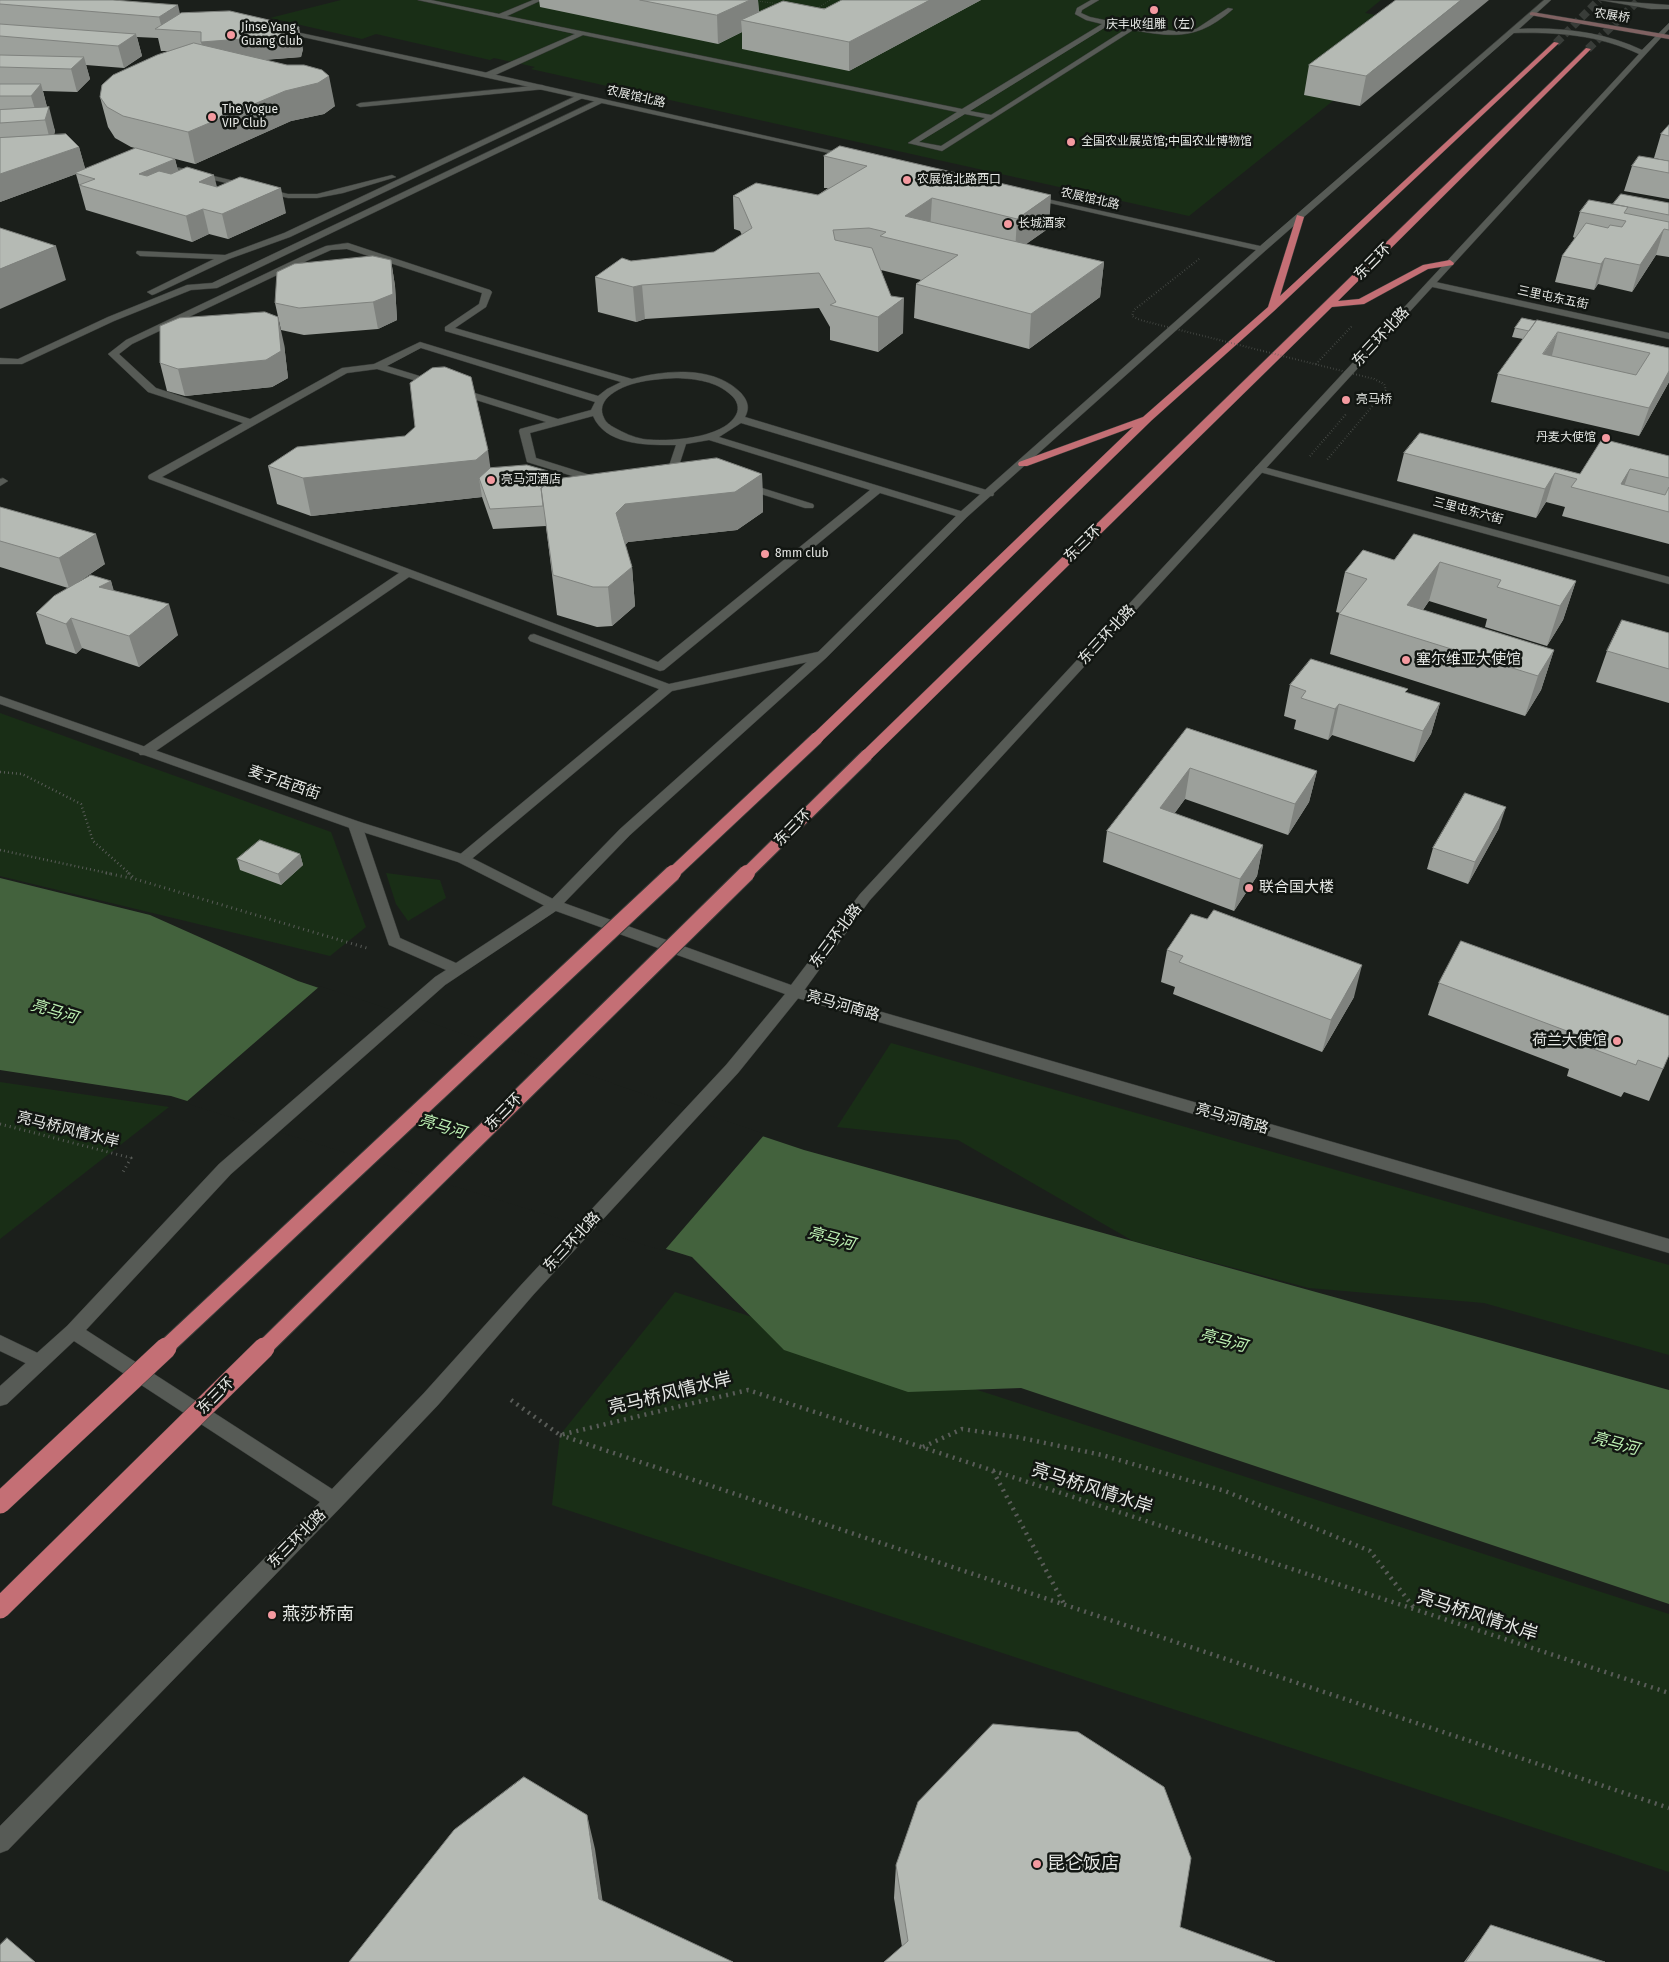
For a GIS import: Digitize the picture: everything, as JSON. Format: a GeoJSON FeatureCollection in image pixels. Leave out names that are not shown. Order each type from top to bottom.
{"type":"FeatureCollection","features":[{"type":"Feature","properties":{"kind":"highway"},"geometry":{"type":"LineString","coordinates":[[0,1503],[817,738],[1148,418],[1271,309],[1556,44]]}},
{"type":"Feature","properties":{"kind":"highway","name":"东三环"},"geometry":{"type":"LineString","coordinates":[[0,1608],[1588,49]]}},
{"type":"Feature","properties":{"kind":"highway"},"geometry":{"type":"LineString","coordinates":[[1271,309],[1300,217]]}},
{"type":"Feature","properties":{"kind":"highway"},"geometry":{"type":"LineString","coordinates":[[1329,304],[1361,302],[1426,267],[1450,263]]}},
{"type":"Feature","properties":{"kind":"highway"},"geometry":{"type":"LineString","coordinates":[[1023,464],[1148,418]]}},
{"type":"Feature","properties":{"kind":"main road"},"geometry":{"type":"LineString","coordinates":[[1540,7],[1550,9]]}},
{"type":"Feature","properties":{"kind":"main road","name":"农展桥"},"geometry":{"type":"LineString","coordinates":[[1532,14],[1669,37]]}},
{"type":"Feature","properties":{"kind":"main road"},"geometry":{"type":"LineString","coordinates":[[1657,26],[1668,27]]}},
{"type":"Feature","properties":{"kind":"street"},"geometry":{"type":"LineString","coordinates":[[421,0],[990,118]]}},
{"type":"Feature","properties":{"kind":"street"},"geometry":{"type":"LineString","coordinates":[[500,16],[539,0]]}},
{"type":"Feature","properties":{"kind":"street"},"geometry":{"type":"LineString","coordinates":[[1096,0],[1079,9],[1078,14],[1088,19],[1162,32],[1180,33],[1197,30],[1230,9]]}},
{"type":"Feature","properties":{"kind":"street"},"geometry":{"type":"LineString","coordinates":[[0,1398],[73,1331],[225,1169],[440,981],[554,905],[625,832],[822,655],[963,516],[1262,249],[1548,0]]}},
{"type":"Feature","properties":{"kind":"street"},"geometry":{"type":"LineString","coordinates":[[1603,0],[1650,7],[1669,7]]}},
{"type":"Feature","properties":{"kind":"street"},"geometry":{"type":"LineString","coordinates":[[1108,23],[912,143],[942,149],[1134,28]]}},
{"type":"Feature","properties":{"kind":"street","name":"东三环北路"},"geometry":{"type":"LineString","coordinates":[[0,1842],[334,1501],[431,1399],[528,1289],[732,1069],[795,992],[865,897],[1668,27]]}},
{"type":"Feature","properties":{"kind":"street","name":"农展馆北路"},"geometry":{"type":"LineString","coordinates":[[272,29],[488,75],[862,159]]}},
{"type":"Feature","properties":{"kind":"street"},"geometry":{"type":"LineString","coordinates":[[1512,31],[1536,30],[1592,36],[1628,45],[1643,53]]}},
{"type":"Feature","properties":{"kind":"street"},"geometry":{"type":"LineString","coordinates":[[488,75],[583,33]]}},
{"type":"Feature","properties":{"kind":"street"},"geometry":{"type":"LineString","coordinates":[[360,105],[542,87]]}},
{"type":"Feature","properties":{"kind":"street"},"geometry":{"type":"LineString","coordinates":[[233,292],[214,286],[190,287],[111,319],[19,362],[1,361],[226,257],[287,235],[583,96]]}},
{"type":"Feature","properties":{"kind":"street"},"geometry":{"type":"LineString","coordinates":[[214,286],[602,101]]}},
{"type":"Feature","properties":{"kind":"street"},"geometry":{"type":"LineString","coordinates":[[152,163],[288,196],[317,196],[369,185],[400,174],[517,120],[538,117]]}},
{"type":"Feature","properties":{"kind":"street"},"geometry":{"type":"LineString","coordinates":[[525,124],[542,128]]}},
{"type":"Feature","properties":{"kind":"street","name":"农展馆北路"},"geometry":{"type":"LineString","coordinates":[[1024,195],[1262,249]]}},
{"type":"Feature","properties":{"kind":"street"},"geometry":{"type":"LineString","coordinates":[[250,422],[152,390],[113,354],[129,342],[233,292],[329,248],[348,246],[487,292],[483,305],[448,329],[631,382]]}},
{"type":"Feature","properties":{"kind":"street"},"geometry":{"type":"LineString","coordinates":[[140,253],[226,257]]}},
{"type":"Feature","properties":{"kind":"street","name":"三里屯东五街"},"geometry":{"type":"LineString","coordinates":[[1431,284],[1669,336]]}},
{"type":"Feature","properties":{"kind":"street"},"geometry":{"type":"LineString","coordinates":[[600,400],[420,346],[380,367],[365,370],[345,370],[153,477],[660,667],[878,489]]}},
{"type":"Feature","properties":{"kind":"street"},"geometry":{"type":"LineString","coordinates":[[380,367],[557,422]]}},
{"type":"Feature","properties":{"kind":"street"},"geometry":{"type":"LineString","coordinates":[[675,375],[705,378],[725,385],[738,394],[742,401],[742,413],[739,419],[725,430],[709,437],[682,442],[643,442],[621,436],[601,423],[596,412],[600,400],[612,390],[631,382],[650,377],[675,375]]}},
{"type":"Feature","properties":{"kind":"street"},"geometry":{"type":"LineString","coordinates":[[596,412],[524,431],[531,460],[606,483]]}},
{"type":"Feature","properties":{"kind":"street"},"geometry":{"type":"LineString","coordinates":[[739,419],[988,494]]}},
{"type":"Feature","properties":{"kind":"street"},"geometry":{"type":"LineString","coordinates":[[709,437],[963,516]]}},
{"type":"Feature","properties":{"kind":"street"},"geometry":{"type":"LineString","coordinates":[[660,484],[668,483],[679,466],[682,442]]}},
{"type":"Feature","properties":{"kind":"street","name":"三里屯东六街"},"geometry":{"type":"LineString","coordinates":[[1260,469],[1669,580]]}},
{"type":"Feature","properties":{"kind":"street"},"geometry":{"type":"LineString","coordinates":[[728,481],[809,506]]}},
{"type":"Feature","properties":{"kind":"street"},"geometry":{"type":"LineString","coordinates":[[145,752],[408,572]]}},
{"type":"Feature","properties":{"kind":"street"},"geometry":{"type":"LineString","coordinates":[[534,638],[668,688]]}},
{"type":"Feature","properties":{"kind":"street"},"geometry":{"type":"LineString","coordinates":[[463,859],[668,688],[822,655]]}},
{"type":"Feature","properties":{"kind":"street","name":"麦子店西街"},"geometry":{"type":"LineString","coordinates":[[0,700],[355,825],[463,859],[554,905]]}},
{"type":"Feature","properties":{"kind":"street"},"geometry":{"type":"LineString","coordinates":[[355,825],[394,941],[459,970]]}},
{"type":"Feature","properties":{"kind":"street","name":"亮马河南路"},"geometry":{"type":"LineString","coordinates":[[554,905],[795,992],[1669,1246]]}},
{"type":"Feature","properties":{"kind":"street"},"geometry":{"type":"LineString","coordinates":[[73,1331],[334,1501]]}},
{"type":"Feature","properties":{"kind":"street"},"geometry":{"type":"LineString","coordinates":[[0,1343],[40,1362]]}},
{"type":"Feature","properties":{"kind":"path"},"geometry":{"type":"LineString","coordinates":[[750,0],[782,4]]}},
{"type":"Feature","properties":{"kind":"path"},"geometry":{"type":"LineString","coordinates":[[807,11],[816,10],[830,0]]}},
{"type":"Feature","properties":{"kind":"path"},"geometry":{"type":"LineString","coordinates":[[1199,258],[1134,310],[1132,316],[1140,320],[1374,378],[1384,384],[1386,390],[1326,461]]}},
{"type":"Feature","properties":{"kind":"path"},"geometry":{"type":"LineString","coordinates":[[1316,364],[1355,323]]}},
{"type":"Feature","properties":{"kind":"path"},"geometry":{"type":"LineString","coordinates":[[1310,456],[1351,408]]}},
{"type":"Feature","properties":{"kind":"path"},"geometry":{"type":"LineString","coordinates":[[0,772],[22,774],[81,804],[93,840],[135,879]]}},
{"type":"Feature","properties":{"kind":"path"},"geometry":{"type":"LineString","coordinates":[[0,850],[135,879],[378,952]]}},
{"type":"Feature","properties":{"kind":"path","name":"亮马桥风情水岸"},"geometry":{"type":"LineString","coordinates":[[0,1124],[131,1158],[123,1172]]}},
{"type":"Feature","properties":{"kind":"path","name":"亮马桥风情水岸"},"geometry":{"type":"LineString","coordinates":[[560,1435],[748,1390],[1669,1693]]}},
{"type":"Feature","properties":{"kind":"path"},"geometry":{"type":"LineString","coordinates":[[511,1400],[560,1435],[1669,1808]]}},
{"type":"Feature","properties":{"kind":"path"},"geometry":{"type":"LineString","coordinates":[[923,1447],[962,1429],[1017,1436],[1102,1455],[1225,1491],[1370,1551],[1415,1610]]}},
{"type":"Feature","properties":{"kind":"path"},"geometry":{"type":"LineString","coordinates":[[992,1470],[1064,1605]]}},
{"type":"Feature","properties":{"kind":"shaded area","name":"全国农业展览馆;中国农业博物馆"},"geometry":{"type":"Polygon","coordinates":[[[341,0],[1381,0],[1365,13],[1429,24],[1189,216],[531,69],[535,67],[494,58],[490,60],[376,34],[362,39],[270,18],[341,0]]]}},
{"type":"Feature","properties":{"kind":"shaded area"},"geometry":{"type":"Polygon","coordinates":[[[0,713],[331,832],[366,927],[330,956],[0,876],[0,713]]]}},
{"type":"Feature","properties":{"kind":"shaded area"},"geometry":{"type":"Polygon","coordinates":[[[386,873],[440,880],[446,898],[408,921],[396,904],[386,873]]]}},
{"type":"Feature","properties":{"kind":"shaded area"},"geometry":{"type":"Polygon","coordinates":[[[891,1043],[1669,1265],[1669,1355],[1484,1303],[1309,1288],[1133,1241],[958,1140],[837,1127],[891,1043]]]}},
{"type":"Feature","properties":{"kind":"shaded area"},"geometry":{"type":"Polygon","coordinates":[[[0,1082],[169,1107],[0,1239],[0,1082]]]}},
{"type":"Feature","properties":{"kind":"shaded area"},"geometry":{"type":"Polygon","coordinates":[[[675,1292],[1669,1614],[1669,1872],[552,1505],[560,1435],[675,1292]]]}},
{"type":"Feature","properties":{"kind":"water","name":"亮马河"},"geometry":{"type":"Polygon","coordinates":[[[0,878],[150,915],[298,981],[804,1150],[1669,1390],[1669,1604],[1021,1388],[908,1392],[784,1350],[692,1257],[171,1096],[0,1070],[0,878]]]}},
{"type":"Feature","properties":{"kind":"pier"},"geometry":{"type":"Polygon","coordinates":[[[320,986],[765,1134],[664,1251],[185,1103],[320,986]]]}},
{"type":"Feature","properties":{"kind":"building"},"geometry":{"type":"Polygon","coordinates":[[[0,0],[113,0],[178,5],[159,17],[0,4],[0,0]]]}},
{"type":"Feature","properties":{"kind":"building"},"geometry":{"type":"Polygon","coordinates":[[[640,0],[750,0],[717,15],[640,0]]]}},
{"type":"Feature","properties":{"kind":"building"},"geometry":{"type":"Polygon","coordinates":[[[842,0],[930,0],[849,42],[741,20],[783,1],[824,9],[842,0]]]}},
{"type":"Feature","properties":{"kind":"building"},"geometry":{"type":"Polygon","coordinates":[[[1396,0],[1461,0],[1366,76],[1309,65],[1396,0]]]}},
{"type":"Feature","properties":{"kind":"building"},"geometry":{"type":"Polygon","coordinates":[[[230,11],[299,27],[296,35],[201,42],[201,32],[155,29],[181,13],[230,11]]]}},
{"type":"Feature","properties":{"kind":"building"},"geometry":{"type":"Polygon","coordinates":[[[0,24],[136,34],[118,46],[0,36],[0,24]]]}},
{"type":"Feature","properties":{"kind":"building"},"geometry":{"type":"Polygon","coordinates":[[[194,43],[287,65],[304,65],[322,70],[329,76],[318,83],[285,91],[188,132],[123,116],[107,107],[100,97],[102,85],[113,75],[157,55],[194,43]]]}},
{"type":"Feature","properties":{"kind":"building"},"geometry":{"type":"Polygon","coordinates":[[[0,55],[84,57],[71,69],[0,67],[0,55]]]}},
{"type":"Feature","properties":{"kind":"building"},"geometry":{"type":"Polygon","coordinates":[[[0,84],[41,84],[31,96],[0,96],[0,84]]]}},
{"type":"Feature","properties":{"kind":"building"},"geometry":{"type":"Polygon","coordinates":[[[49,107],[45,120],[0,123],[0,110],[49,107]]]}},
{"type":"Feature","properties":{"kind":"building"},"geometry":{"type":"Polygon","coordinates":[[[1669,125],[1669,136],[1661,134],[1669,125]]]}},
{"type":"Feature","properties":{"kind":"building"},"geometry":{"type":"Polygon","coordinates":[[[66,134],[79,147],[0,174],[0,138],[66,134]]]}},
{"type":"Feature","properties":{"kind":"building"},"geometry":{"type":"Polygon","coordinates":[[[840,146],[1051,195],[1017,219],[932,198],[905,216],[1104,262],[1031,314],[916,284],[958,255],[880,236],[886,232],[869,228],[833,230],[835,240],[872,248],[891,296],[904,298],[878,317],[830,305],[836,302],[819,273],[633,287],[595,277],[622,258],[631,261],[714,252],[752,228],[739,198],[733,196],[756,183],[818,195],[867,166],[824,156],[840,146]]]}},
{"type":"Feature","properties":{"kind":"building"},"geometry":{"type":"Polygon","coordinates":[[[136,148],[175,159],[139,174],[147,176],[159,171],[171,174],[187,167],[214,175],[199,182],[217,187],[240,177],[281,188],[222,214],[203,209],[186,216],[79,185],[95,179],[75,173],[136,148]]]}},
{"type":"Feature","properties":{"kind":"building"},"geometry":{"type":"Polygon","coordinates":[[[1639,156],[1669,161],[1669,173],[1632,166],[1639,156]]]}},
{"type":"Feature","properties":{"kind":"building"},"geometry":{"type":"Polygon","coordinates":[[[1621,194],[1669,203],[1669,215],[1613,204],[1621,194]]]}},
{"type":"Feature","properties":{"kind":"building"},"geometry":{"type":"Polygon","coordinates":[[[1589,200],[1628,207],[1624,213],[1669,222],[1669,230],[1664,229],[1640,265],[1605,258],[1601,264],[1562,256],[1586,223],[1608,228],[1610,225],[1622,227],[1626,221],[1580,212],[1589,200]]]}},
{"type":"Feature","properties":{"kind":"building"},"geometry":{"type":"Polygon","coordinates":[[[0,228],[56,246],[0,269],[0,228]]]}},
{"type":"Feature","properties":{"kind":"building"},"geometry":{"type":"Polygon","coordinates":[[[373,256],[391,260],[393,294],[373,302],[299,308],[275,303],[277,272],[294,264],[373,256]]]}},
{"type":"Feature","properties":{"kind":"building"},"geometry":{"type":"Polygon","coordinates":[[[265,312],[278,317],[281,351],[266,360],[178,369],[160,363],[160,326],[179,318],[265,312]]]}},
{"type":"Feature","properties":{"kind":"building"},"geometry":{"type":"Polygon","coordinates":[[[1522,318],[1536,321],[1529,331],[1515,328],[1522,318]]]}},
{"type":"Feature","properties":{"kind":"building"},"geometry":{"type":"Polygon","coordinates":[[[1537,320],[1669,348],[1669,371],[1649,408],[1498,374],[1537,320]],[[1558,332],[1543,354],[1636,375],[1650,353],[1558,332]]]}},
{"type":"Feature","properties":{"kind":"building"},"geometry":{"type":"Polygon","coordinates":[[[445,367],[471,377],[488,450],[476,460],[303,478],[268,466],[297,447],[405,436],[415,427],[410,383],[432,368],[445,367]]]}},
{"type":"Feature","properties":{"kind":"building"},"geometry":{"type":"Polygon","coordinates":[[[1420,433],[1580,474],[1602,439],[1669,456],[1669,478],[1630,469],[1621,484],[1665,495],[1669,487],[1669,512],[1571,487],[1577,479],[1555,473],[1545,489],[1404,453],[1420,433]]]}},
{"type":"Feature","properties":{"kind":"building"},"geometry":{"type":"Polygon","coordinates":[[[717,458],[762,474],[735,492],[625,504],[616,513],[632,567],[608,587],[593,587],[553,575],[541,488],[556,479],[717,458]]]}},
{"type":"Feature","properties":{"kind":"building"},"geometry":{"type":"Polygon","coordinates":[[[527,465],[548,471],[552,481],[541,488],[543,506],[490,509],[479,478],[490,468],[527,465]]]}},
{"type":"Feature","properties":{"kind":"building"},"geometry":{"type":"Polygon","coordinates":[[[0,507],[96,534],[59,558],[0,541],[0,507]]]}},
{"type":"Feature","properties":{"kind":"building"},"geometry":{"type":"Polygon","coordinates":[[[1414,534],[1576,581],[1560,606],[1497,587],[1501,580],[1440,562],[1407,605],[1554,650],[1538,676],[1339,614],[1367,579],[1345,572],[1363,550],[1394,560],[1414,534]]]}},
{"type":"Feature","properties":{"kind":"building"},"geometry":{"type":"Polygon","coordinates":[[[91,575],[111,581],[99,587],[169,604],[129,636],[71,618],[66,624],[36,613],[54,596],[91,575]]]}},
{"type":"Feature","properties":{"kind":"building"},"geometry":{"type":"Polygon","coordinates":[[[1622,620],[1669,633],[1669,669],[1607,651],[1622,620]]]}},
{"type":"Feature","properties":{"kind":"building"},"geometry":{"type":"Polygon","coordinates":[[[1311,659],[1408,689],[1405,692],[1440,703],[1423,731],[1339,704],[1335,709],[1301,698],[1306,691],[1290,685],[1311,659]]]}},
{"type":"Feature","properties":{"kind":"building"},"geometry":{"type":"Polygon","coordinates":[[[1187,728],[1317,771],[1295,804],[1190,768],[1160,808],[1263,845],[1240,879],[1107,831],[1187,728]]]}},
{"type":"Feature","properties":{"kind":"building"},"geometry":{"type":"Polygon","coordinates":[[[1465,793],[1506,807],[1475,862],[1433,848],[1465,793]]]}},
{"type":"Feature","properties":{"kind":"building"},"geometry":{"type":"Polygon","coordinates":[[[260,840],[300,854],[278,874],[237,859],[260,840]]]}},
{"type":"Feature","properties":{"kind":"building"},"geometry":{"type":"Polygon","coordinates":[[[1214,910],[1362,965],[1331,1020],[1179,962],[1183,956],[1167,950],[1191,914],[1207,919],[1214,910]]]}},
{"type":"Feature","properties":{"kind":"building"},"geometry":{"type":"Polygon","coordinates":[[[1461,941],[1669,1016],[1669,1055],[1663,1069],[1638,1060],[1636,1065],[1580,1044],[1583,1037],[1439,983],[1461,941]]]}},
{"type":"Feature","properties":{"kind":"building","name":"昆仑饭店"},"geometry":{"type":"Polygon","coordinates":[[[993,1724],[1078,1732],[1164,1787],[1191,1858],[1180,1927],[1275,1962],[884,1962],[908,1941],[896,1865],[918,1802],[993,1724]]]}},
{"type":"Feature","properties":{"kind":"building"},"geometry":{"type":"Polygon","coordinates":[[[524,1777],[587,1815],[599,1899],[733,1962],[349,1962],[454,1830],[524,1777]]]}},
{"type":"Feature","properties":{"kind":"building"},"geometry":{"type":"Polygon","coordinates":[[[1491,1925],[1605,1962],[1466,1962],[1491,1925]]]}},
{"type":"Feature","properties":{"kind":"building"},"geometry":{"type":"Polygon","coordinates":[[[7,1938],[35,1962],[0,1962],[0,1945],[7,1938]]]}},
{"type":"Feature","properties":{"kind":"tunnel"},"geometry":{"type":"LineString","coordinates":[[1556,43],[1599,0]]}},
{"type":"Feature","properties":{"kind":"tunnel"},"geometry":{"type":"LineString","coordinates":[[1588,49],[1639,0]]}},
{"type":"Feature","properties":{"kind":"place","name":"庆丰收组雕（左）"},"geometry":{"type":"Point","coordinates":[1154,10]}},
{"type":"Feature","properties":{"kind":"place","name":"Jinse Yang Guang Club"},"geometry":{"type":"Point","coordinates":[231,35]}},
{"type":"Feature","properties":{"kind":"place","name":"The Vogue VIP Club"},"geometry":{"type":"Point","coordinates":[212,117]}},
{"type":"Feature","properties":{"kind":"place","name":"全国农业展览馆;中国农业博物馆"},"geometry":{"type":"Point","coordinates":[1071,142]}},
{"type":"Feature","properties":{"kind":"place","name":"农展馆北路西口"},"geometry":{"type":"Point","coordinates":[907,180]}},
{"type":"Feature","properties":{"kind":"place","name":"长城酒家"},"geometry":{"type":"Point","coordinates":[1008,224]}},
{"type":"Feature","properties":{"kind":"place","name":"亮马桥"},"geometry":{"type":"Point","coordinates":[1346,400]}},
{"type":"Feature","properties":{"kind":"place","name":"丹麦大使馆"},"geometry":{"type":"Point","coordinates":[1606,438]}},
{"type":"Feature","properties":{"kind":"place","name":"亮马河酒店"},"geometry":{"type":"Point","coordinates":[491,480]}},
{"type":"Feature","properties":{"kind":"place","name":"8mm club"},"geometry":{"type":"Point","coordinates":[765,554]}},
{"type":"Feature","properties":{"kind":"place","name":"塞尔维亚大使馆"},"geometry":{"type":"Point","coordinates":[1406,660]}},
{"type":"Feature","properties":{"kind":"place","name":"联合国大楼"},"geometry":{"type":"Point","coordinates":[1249,888]}},
{"type":"Feature","properties":{"kind":"place","name":"荷兰大使馆"},"geometry":{"type":"Point","coordinates":[1617,1041]}},
{"type":"Feature","properties":{"kind":"place","name":"燕莎桥南"},"geometry":{"type":"Point","coordinates":[272,1615]}},
{"type":"Feature","properties":{"kind":"place","name":"昆仑饭店"},"geometry":{"type":"Point","coordinates":[1037,1864]}}]}
